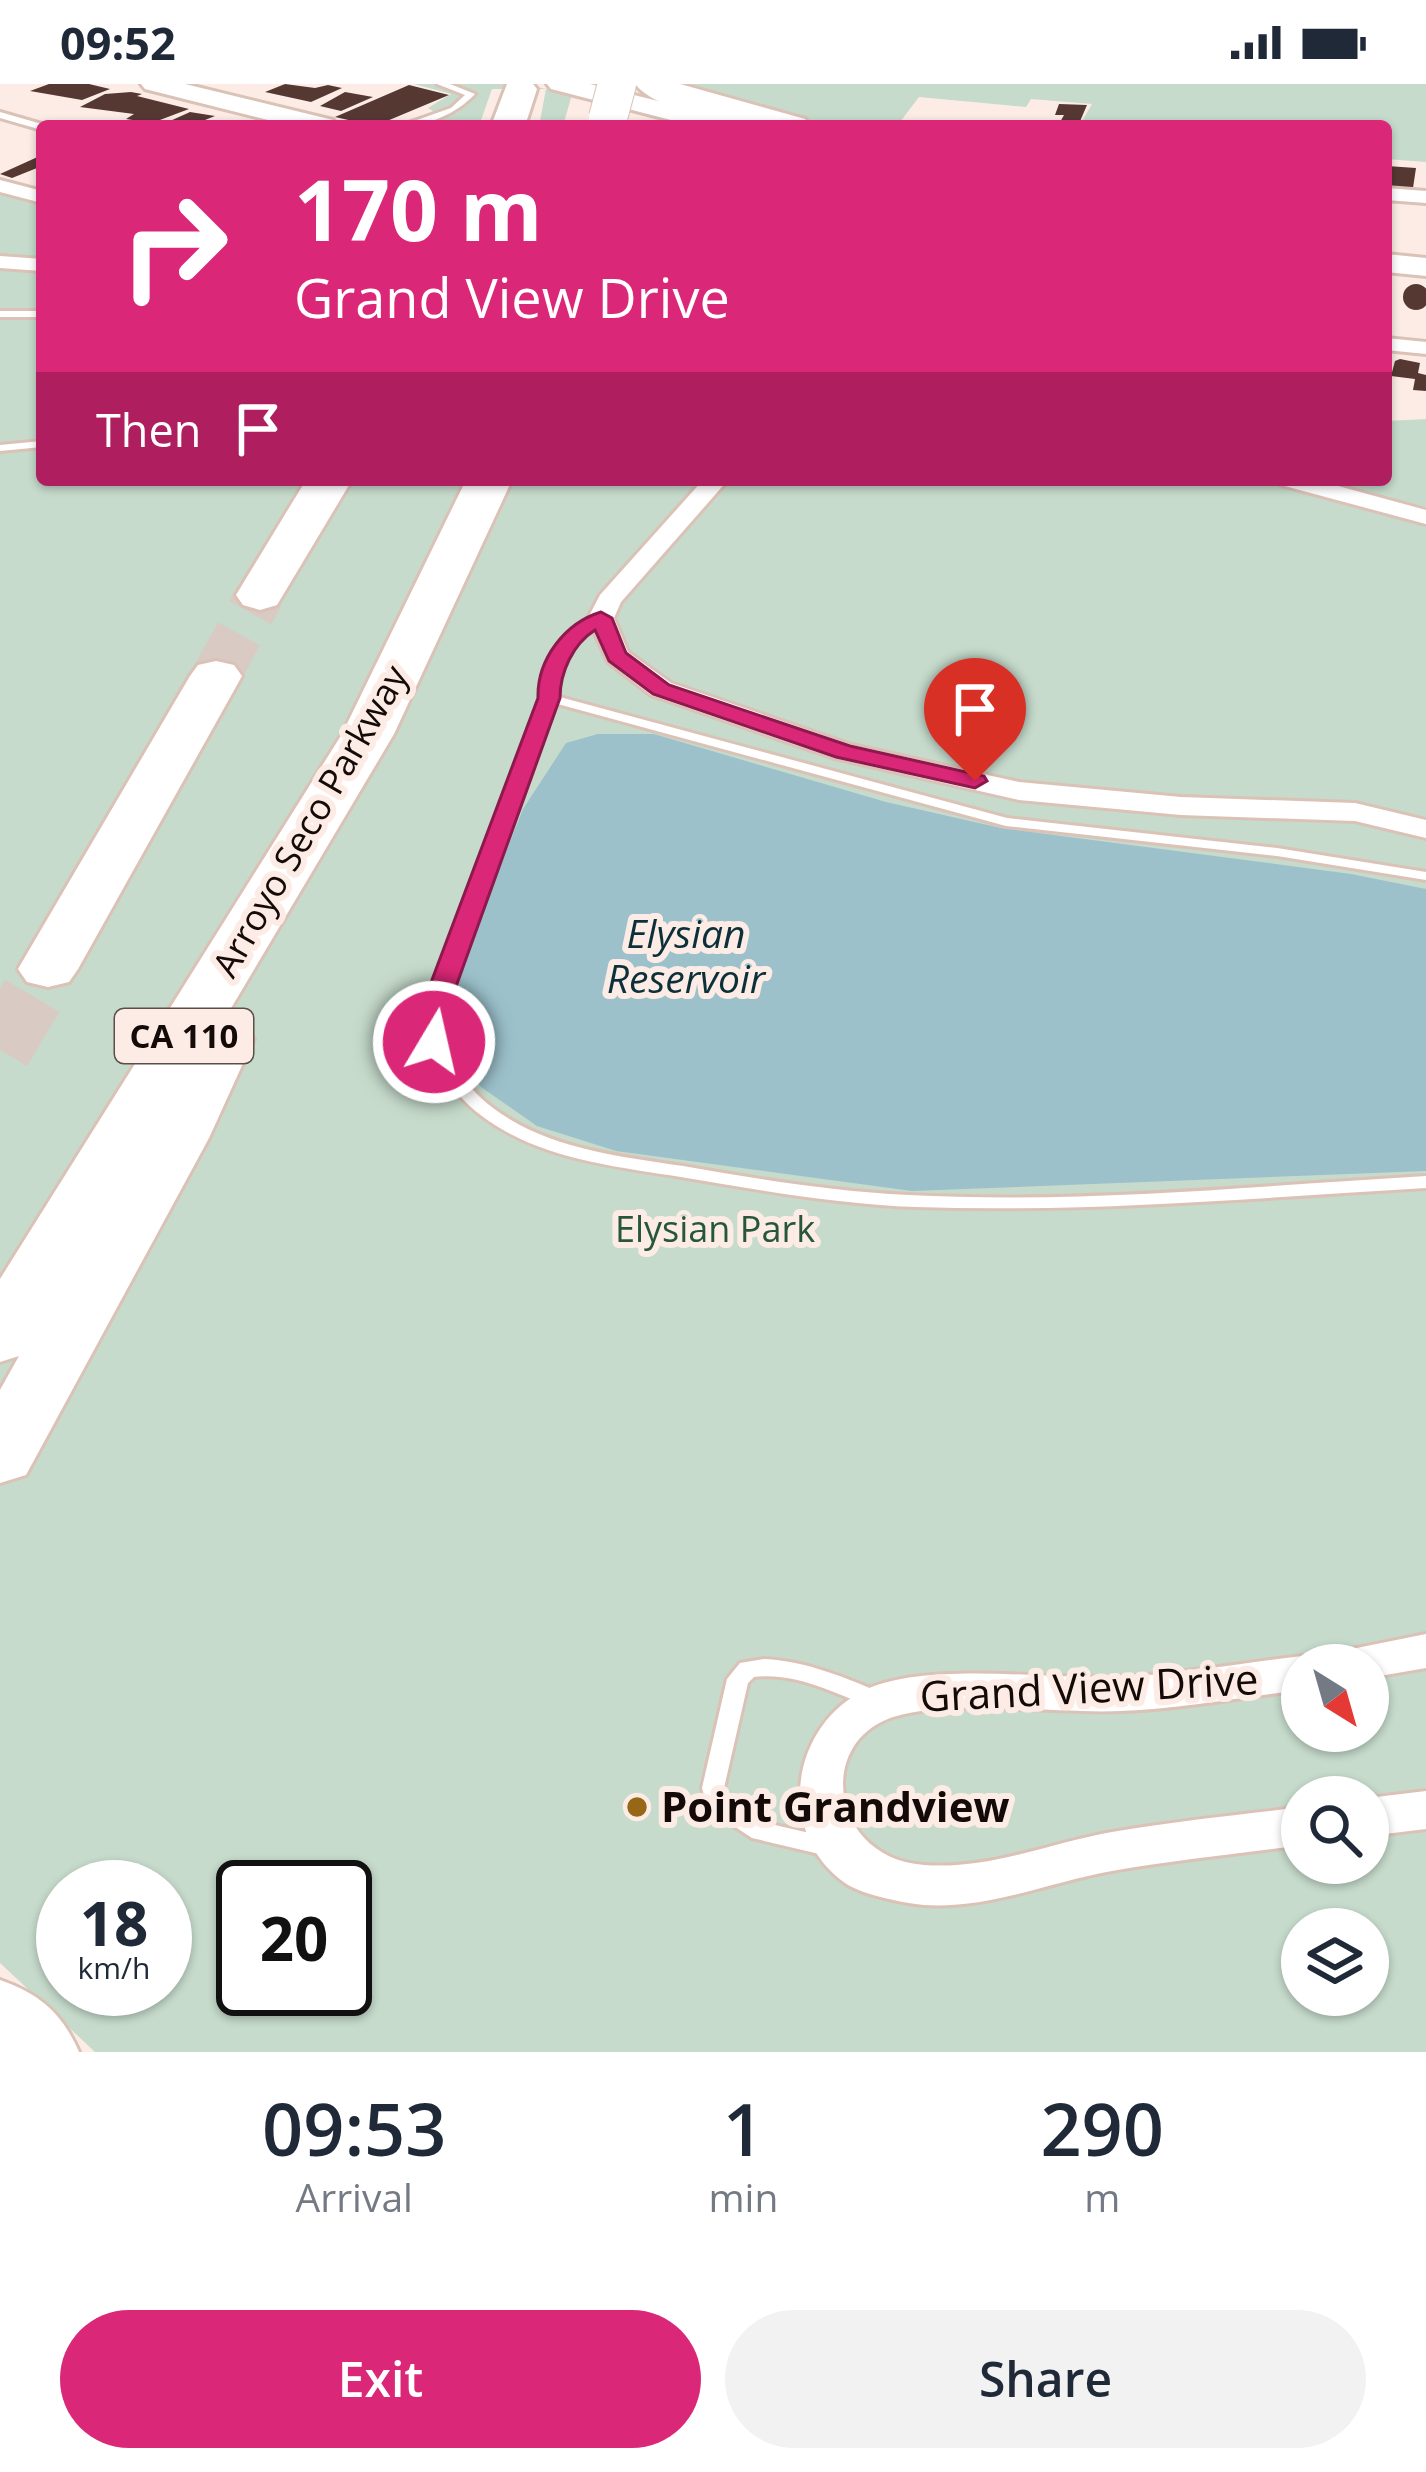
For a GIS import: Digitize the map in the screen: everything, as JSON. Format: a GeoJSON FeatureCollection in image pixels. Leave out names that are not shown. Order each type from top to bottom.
{"type":"FeatureCollection","features":[{"type":"Feature","properties":{"kind":"highway"},"geometry":{"type":"LineString","coordinates":[[607,120],[616,84]]}},
{"type":"Feature","properties":{"kind":"highway"},"geometry":{"type":"LineString","coordinates":[[652,84],[685,98],[770,120]]}},
{"type":"Feature","properties":{"kind":"highway"},"geometry":{"type":"LineString","coordinates":[[260,595],[325,486]]}},
{"type":"Feature","properties":{"kind":"highway","name":"Arroyo Seco Parkway"},"geometry":{"type":"LineString","coordinates":[[0,1337],[368,734],[486,486]]}},
{"type":"Feature","properties":{"kind":"highway"},"geometry":{"type":"LineString","coordinates":[[48,970],[216,676]]}},
{"type":"Feature","properties":{"kind":"highway"},"geometry":{"type":"LineString","coordinates":[[0,1456],[176,1138],[368,734]]}},
{"type":"Feature","properties":{"kind":"highway"},"geometry":{"type":"LineString","coordinates":[[0,2021],[33,2052]]}},
{"type":"Feature","properties":{"kind":"main road"},"geometry":{"type":"LineString","coordinates":[[154,84],[300,120]]}},
{"type":"Feature","properties":{"kind":"main road"},"geometry":{"type":"LineString","coordinates":[[560,84],[701,120]]}},
{"type":"Feature","properties":{"kind":"main road"},"geometry":{"type":"LineString","coordinates":[[1392,264],[1426,267]]}},
{"type":"Feature","properties":{"kind":"street"},"geometry":{"type":"LineString","coordinates":[[0,186],[36,195]]}},
{"type":"Feature","properties":{"kind":"street"},"geometry":{"type":"LineString","coordinates":[[1392,194],[1426,197]]}},
{"type":"Feature","properties":{"kind":"street"},"geometry":{"type":"LineString","coordinates":[[0,262],[36,265]]}},
{"type":"Feature","properties":{"kind":"street"},"geometry":{"type":"LineString","coordinates":[[1392,345],[1426,349]]}},
{"type":"Feature","properties":{"kind":"street"},"geometry":{"type":"LineString","coordinates":[[711,486],[609,600],[601,618],[617,656],[661,689],[844,752],[1019,791],[1181,806],[1355,812],[1426,829]]}},
{"type":"Feature","properties":{"kind":"street"},"geometry":{"type":"LineString","coordinates":[[1311,486],[1426,517]]}},
{"type":"Feature","properties":{"kind":"street"},"geometry":{"type":"LineString","coordinates":[[1389,1658],[1426,1652]]}},
{"type":"Feature","properties":{"kind":"street","name":"Grand View Drive"},"geometry":{"type":"LineString","coordinates":[[846,1851],[827,1829],[821,1776],[840,1729],[881,1702],[937,1693],[1123,1694],[1281,1675]]}},
{"type":"Feature","properties":{"kind":"street"},"geometry":{"type":"LineString","coordinates":[[1389,1814],[1426,1810]]}},
{"type":"Feature","properties":{"kind":"street"},"geometry":{"type":"LineString","coordinates":[[846,1851],[862,1870],[924,1885],[1018,1876],[1109,1852],[1281,1829]]}},
{"type":"Feature","properties":{"kind":"lane"},"geometry":{"type":"LineString","coordinates":[[423,120],[454,110],[471,94],[441,84]]}},
{"type":"Feature","properties":{"kind":"lane"},"geometry":{"type":"LineString","coordinates":[[0,116],[36,125]]}},
{"type":"Feature","properties":{"kind":"lane"},"geometry":{"type":"LineString","coordinates":[[0,314],[36,314]]}},
{"type":"Feature","properties":{"kind":"lane"},"geometry":{"type":"LineString","coordinates":[[0,448],[36,445]]}},
{"type":"Feature","properties":{"kind":"lane"},"geometry":{"type":"LineString","coordinates":[[601,618],[573,634],[549,679],[549,698],[432,1017],[443,1067],[460,1088],[505,1125],[563,1150],[597,1158],[837,1196],[916,1201],[1053,1201],[1426,1183]]}},
{"type":"Feature","properties":{"kind":"lane"},"geometry":{"type":"LineString","coordinates":[[549,698],[1006,822],[1277,852],[1426,876]]}},
{"type":"Feature","properties":{"kind":"lane"},"geometry":{"type":"LineString","coordinates":[[846,1851],[760,1831],[716,1802],[713,1788],[738,1679],[748,1669],[767,1667],[828,1680],[881,1702]]}},
{"type":"Feature","properties":{"kind":"green space"},"geometry":{"type":"Polygon","coordinates":[[[414,84],[522,84],[572,94],[565,120],[540,120],[546,89],[492,89],[481,120],[435,120],[442,117],[428,108],[451,94],[414,84]]]}},
{"type":"Feature","properties":{"kind":"green space"},"geometry":{"type":"Polygon","coordinates":[[[663,84],[1426,84],[1426,162],[1392,159],[1392,120],[1083,120],[1092,104],[1031,99],[1026,107],[919,97],[902,120],[777,120],[692,97],[663,84]]]}},
{"type":"Feature","properties":{"kind":"green space","name":"Elysian Park"},"geometry":{"type":"Polygon","coordinates":[[[0,193],[36,202],[36,486],[1392,486],[1392,421],[1426,419],[1426,2052],[95,2052],[57,2016],[192,2016],[192,1860],[36,1860],[36,1997],[0,1963],[0,193]]]}},
{"type":"Feature","properties":{"kind":"water","name":"Elysian Reservoir"},"geometry":{"type":"Polygon","coordinates":[[[598,734],[654,734],[886,802],[1001,828],[1351,874],[1426,889],[1426,1171],[912,1191],[616,1151],[537,1126],[481,1087],[461,1063],[451,1036],[450,995],[523,809],[566,743],[598,734]]]}},
{"type":"Feature","properties":{"kind":"building"},"geometry":{"type":"Polygon","coordinates":[[[49,84],[110,89],[82,100],[30,91],[49,84]]]}},
{"type":"Feature","properties":{"kind":"building"},"geometry":{"type":"Polygon","coordinates":[[[285,84],[342,88],[311,102],[265,92],[285,84]]]}},
{"type":"Feature","properties":{"kind":"building"},"geometry":{"type":"Polygon","coordinates":[[[409,85],[449,95],[389,120],[335,117],[409,85]]]}},
{"type":"Feature","properties":{"kind":"building"},"geometry":{"type":"Polygon","coordinates":[[[131,92],[189,109],[160,120],[132,120],[126,119],[134,114],[80,107],[105,94],[131,92]]]}},
{"type":"Feature","properties":{"kind":"building"},"geometry":{"type":"Polygon","coordinates":[[[345,92],[373,97],[341,111],[320,106],[345,92]]]}},
{"type":"Feature","properties":{"kind":"building"},"geometry":{"type":"Polygon","coordinates":[[[1059,104],[1087,105],[1081,120],[1061,120],[1064,115],[1055,115],[1059,104]]]}},
{"type":"Feature","properties":{"kind":"building"},"geometry":{"type":"Polygon","coordinates":[[[190,112],[215,116],[205,120],[172,120],[190,112]]]}},
{"type":"Feature","properties":{"kind":"building"},"geometry":{"type":"Polygon","coordinates":[[[36,158],[36,168],[12,178],[0,174],[36,158]]]}},
{"type":"Feature","properties":{"kind":"building"},"geometry":{"type":"Polygon","coordinates":[[[1392,166],[1416,168],[1413,188],[1392,187],[1392,166]]]}},
{"type":"Feature","properties":{"kind":"building"},"geometry":{"type":"Polygon","coordinates":[[[1416,284],[1425,288],[1425,306],[1416,310],[1407,306],[1403,297],[1407,288],[1416,284]]]}},
{"type":"Feature","properties":{"kind":"building"},"geometry":{"type":"Polygon","coordinates":[[[1395,361],[1420,363],[1418,373],[1426,375],[1426,391],[1413,390],[1415,379],[1392,376],[1395,361]]]}},
{"type":"Feature","properties":{"kind":"tunnel"},"geometry":{"type":"LineString","coordinates":[[216,676],[260,595]]}},
{"type":"Feature","properties":{"kind":"tunnel"},"geometry":{"type":"LineString","coordinates":[[0,1050],[48,969]]}},
{"type":"Feature","properties":{"kind":"place","name":"Point Grandview"},"geometry":{"type":"Point","coordinates":[637,1807]}},
{"type":"Feature","properties":{"kind":"route"},"geometry":{"type":"LineString","coordinates":[[434,1042],[432,1017],[549,698],[549,679],[573,634],[601,618],[617,656],[661,689],[844,752],[975,781]]}}]}
